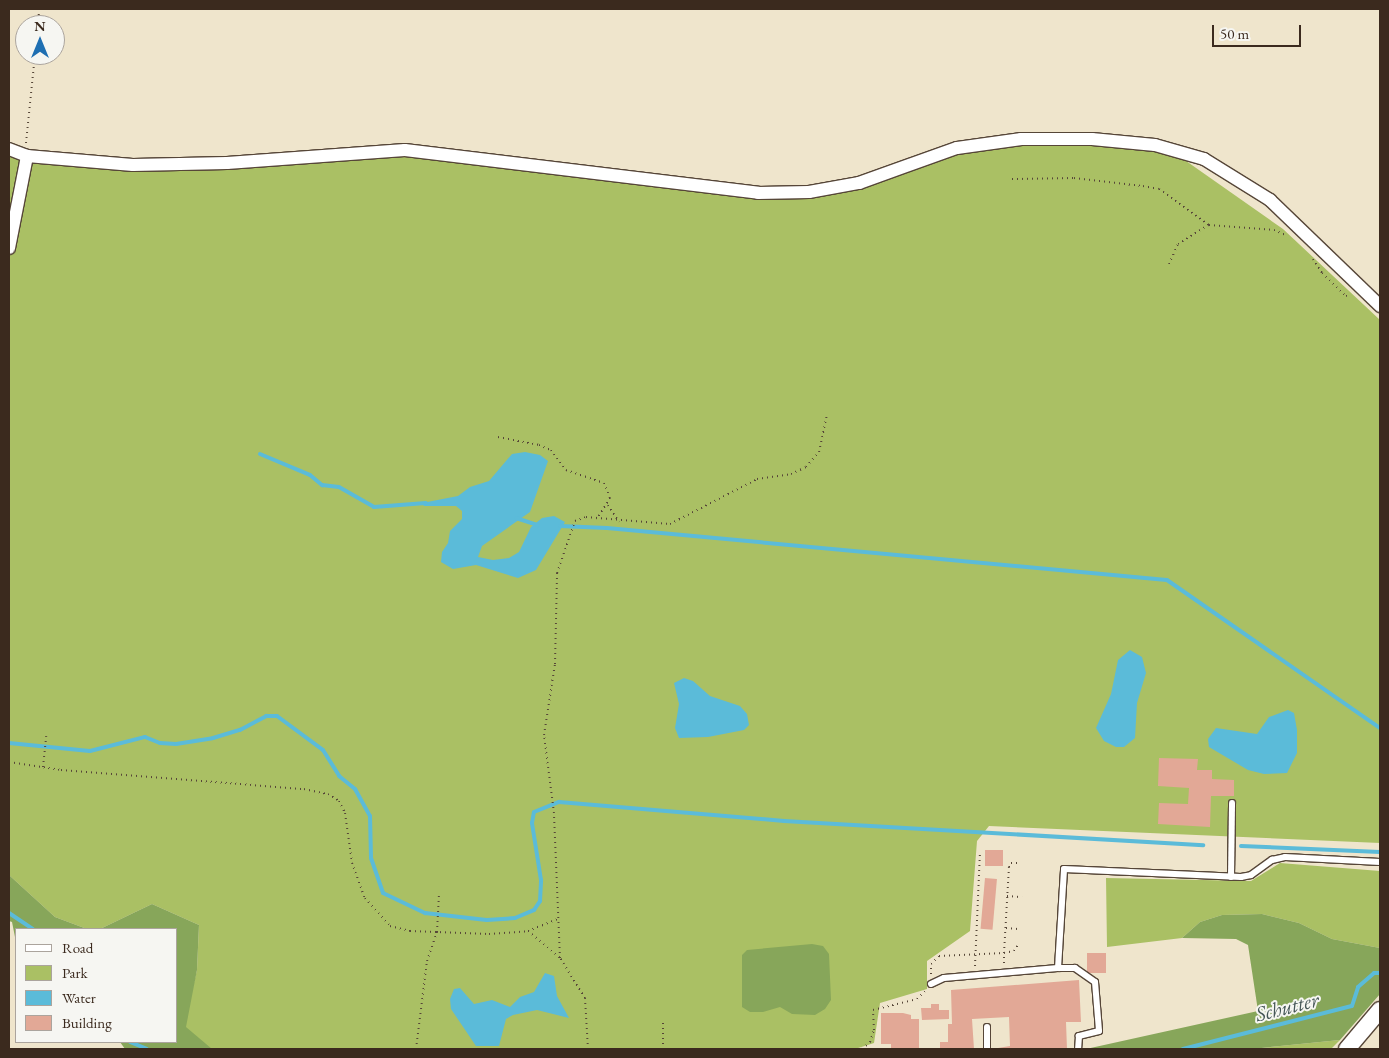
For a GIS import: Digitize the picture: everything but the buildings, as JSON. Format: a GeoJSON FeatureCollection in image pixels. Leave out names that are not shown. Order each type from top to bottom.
{"type":"FeatureCollection","features":[{"type":"Feature","properties":{"kind":"street"},"geometry":{"type":"LineString","coordinates":[[9,149],[27,156],[132,166],[227,163],[405,150],[766,193],[808,192],[859,183],[957,148],[1021,139],[1092,138],[1155,146],[1204,159],[1239,178],[1270,200],[1380,306]]}},
{"type":"Feature","properties":{"kind":"street"},"geometry":{"type":"LineString","coordinates":[[9,248],[27,156]]}},
{"type":"Feature","properties":{"kind":"street"},"geometry":{"type":"LineString","coordinates":[[1347,1049],[1380,1010]]}},
{"type":"Feature","properties":{"kind":"lane"},"geometry":{"type":"LineString","coordinates":[[1231,877],[1232,803]]}},
{"type":"Feature","properties":{"kind":"lane"},"geometry":{"type":"LineString","coordinates":[[1058,968],[1064,869],[1231,877],[1251,875],[1272,860],[1285,857],[1380,862]]}},
{"type":"Feature","properties":{"kind":"lane"},"geometry":{"type":"LineString","coordinates":[[931,984],[944,978],[1075,968],[1095,982],[1098,1031],[1079,1036],[1078,1049]]}},
{"type":"Feature","properties":{"kind":"lane"},"geometry":{"type":"LineString","coordinates":[[987,1026],[987,1049]]}},
{"type":"Feature","properties":{"kind":"path"},"geometry":{"type":"LineString","coordinates":[[27,156],[34,65]]}},
{"type":"Feature","properties":{"kind":"path"},"geometry":{"type":"LineString","coordinates":[[1012,179],[1074,178],[1159,189],[1209,225],[1274,230],[1290,237]]}},
{"type":"Feature","properties":{"kind":"path"},"geometry":{"type":"LineString","coordinates":[[1169,264],[1178,244],[1209,225]]}},
{"type":"Feature","properties":{"kind":"path"},"geometry":{"type":"LineString","coordinates":[[1308,251],[1322,273],[1346,296],[1360,288]]}},
{"type":"Feature","properties":{"kind":"path"},"geometry":{"type":"LineString","coordinates":[[560,958],[554,813],[544,735],[555,664],[557,573],[573,525],[575,521],[586,517],[620,522],[670,524],[756,479],[792,474],[806,467],[819,452],[827,414]]}},
{"type":"Feature","properties":{"kind":"path"},"geometry":{"type":"LineString","coordinates":[[498,438],[539,445],[551,450],[566,470],[604,483],[610,498],[608,505],[597,519]]}},
{"type":"Feature","properties":{"kind":"path"},"geometry":{"type":"LineString","coordinates":[[608,505],[620,522]]}},
{"type":"Feature","properties":{"kind":"path"},"geometry":{"type":"LineString","coordinates":[[43,767],[46,736]]}},
{"type":"Feature","properties":{"kind":"path"},"geometry":{"type":"LineString","coordinates":[[9,762],[43,767],[304,789],[328,794],[340,802],[345,813],[352,863],[365,898],[376,913],[399,929],[489,934],[528,931],[558,919]]}},
{"type":"Feature","properties":{"kind":"path"},"geometry":{"type":"LineString","coordinates":[[975,975],[980,853]]}},
{"type":"Feature","properties":{"kind":"path"},"geometry":{"type":"LineString","coordinates":[[1004,973],[1009,867],[1011,863],[1020,863]]}},
{"type":"Feature","properties":{"kind":"path"},"geometry":{"type":"LineString","coordinates":[[416,1049],[427,961],[437,932],[439,895]]}},
{"type":"Feature","properties":{"kind":"path"},"geometry":{"type":"LineString","coordinates":[[1007,896],[1022,896]]}},
{"type":"Feature","properties":{"kind":"path"},"geometry":{"type":"LineString","coordinates":[[1006,928],[1018,929]]}},
{"type":"Feature","properties":{"kind":"path"},"geometry":{"type":"LineString","coordinates":[[528,931],[560,958],[585,998],[588,1049]]}},
{"type":"Feature","properties":{"kind":"path"},"geometry":{"type":"LineString","coordinates":[[862,1049],[870,1042],[874,1030],[873,1010],[917,999],[931,984],[933,960],[939,956],[1004,953],[1014,951],[1018,945]]}},
{"type":"Feature","properties":{"kind":"path"},"geometry":{"type":"LineString","coordinates":[[662,1049],[663,1021]]}},
{"type":"Feature","properties":{"kind":"green space"},"geometry":{"type":"Polygon","coordinates":[[[1054,143],[1124,146],[1179,156],[1283,229],[1380,320],[1380,843],[989,826],[977,841],[970,931],[927,961],[927,989],[880,1003],[874,1043],[855,1049],[162,1049],[178,1043],[178,1036],[197,970],[199,925],[152,904],[102,928],[84,928],[55,917],[9,875],[9,153],[50,163],[120,170],[363,155],[446,157],[817,196],[940,158],[991,147],[1054,143]]]}},
{"type":"Feature","properties":{"kind":"green space"},"geometry":{"type":"Polygon","coordinates":[[[1280,863],[1380,871],[1380,948],[1332,939],[1299,923],[1262,914],[1222,915],[1200,922],[1182,938],[1107,947],[1106,878],[1251,881],[1280,863]]]}},
{"type":"Feature","properties":{"kind":"green space"},"geometry":{"type":"Polygon","coordinates":[[[9,875],[55,917],[84,928],[15,928],[15,937],[12,922],[9,921],[9,875]]]}},
{"type":"Feature","properties":{"kind":"green space"},"geometry":{"type":"Polygon","coordinates":[[[152,904],[199,925],[197,970],[186,1027],[212,1049],[125,1049],[121,1043],[178,1043],[178,928],[102,928],[152,904]]]}},
{"type":"Feature","properties":{"kind":"green space"},"geometry":{"type":"Polygon","coordinates":[[[1262,914],[1299,923],[1332,939],[1380,948],[1380,994],[1340,1040],[1251,1049],[1086,1049],[1258,1011],[1248,945],[1236,939],[1182,938],[1200,922],[1222,915],[1262,914]]]}},
{"type":"Feature","properties":{"kind":"green space"},"geometry":{"type":"Polygon","coordinates":[[[812,944],[823,946],[829,954],[831,1000],[825,1009],[815,1015],[792,1014],[780,1007],[763,1012],[750,1012],[742,1007],[742,955],[747,950],[812,944]]]}},
{"type":"Feature","properties":{"kind":"green space"},"geometry":{"type":"Polygon","coordinates":[[[1340,1040],[1331,1049],[1251,1049],[1340,1040]]]}},
{"type":"Feature","properties":{"kind":"water"},"geometry":{"type":"Polygon","coordinates":[[[525,452],[540,455],[548,461],[530,512],[482,546],[478,557],[493,560],[509,558],[519,552],[531,527],[542,518],[554,516],[565,522],[536,570],[518,578],[476,565],[453,569],[441,562],[442,552],[448,543],[450,531],[462,519],[462,511],[456,506],[424,506],[422,503],[458,496],[470,487],[489,481],[512,454],[525,452]]]}},
{"type":"Feature","properties":{"kind":"water"},"geometry":{"type":"Polygon","coordinates":[[[1130,650],[1142,657],[1146,673],[1137,703],[1135,738],[1124,747],[1116,747],[1104,741],[1096,728],[1111,694],[1118,660],[1130,650]]]}},
{"type":"Feature","properties":{"kind":"water"},"geometry":{"type":"Polygon","coordinates":[[[684,678],[693,681],[710,696],[740,706],[747,714],[749,725],[744,730],[708,737],[679,738],[675,728],[679,704],[674,683],[684,678]]]}},
{"type":"Feature","properties":{"kind":"water"},"geometry":{"type":"Polygon","coordinates":[[[1288,710],[1294,713],[1297,730],[1297,753],[1287,773],[1264,774],[1248,770],[1209,747],[1208,739],[1216,728],[1257,734],[1269,717],[1288,710]]]}},
{"type":"Feature","properties":{"kind":"water"},"geometry":{"type":"Polygon","coordinates":[[[545,973],[554,976],[557,996],[569,1018],[537,1010],[513,1015],[506,1019],[499,1046],[476,1046],[451,1009],[450,999],[454,989],[460,988],[474,1004],[492,1000],[510,1007],[520,997],[534,992],[545,973]]]}},
{"type":"Feature","properties":{"kind":"waterway"},"geometry":{"type":"LineString","coordinates":[[260,454],[310,475],[322,485],[339,487],[374,507],[426,503]]}},
{"type":"Feature","properties":{"kind":"waterway"},"geometry":{"type":"LineString","coordinates":[[516,518],[538,525]]}},
{"type":"Feature","properties":{"kind":"waterway"},"geometry":{"type":"LineString","coordinates":[[560,526],[607,528],[1167,580],[1380,728]]}},
{"type":"Feature","properties":{"kind":"waterway"},"geometry":{"type":"LineString","coordinates":[[9,743],[90,751],[145,737],[160,743],[176,744],[213,738],[240,730],[266,716],[277,716],[323,750],[339,776],[355,789],[370,816],[371,858],[383,893],[425,913],[487,920],[515,918],[534,910],[540,901],[541,880],[532,823],[534,812],[559,802],[784,821],[1203,845]]}},
{"type":"Feature","properties":{"kind":"waterway"},"geometry":{"type":"LineString","coordinates":[[1241,846],[1380,852]]}},
{"type":"Feature","properties":{"kind":"waterway","name":"Schutter"},"geometry":{"type":"LineString","coordinates":[[9,913],[32,928]]}},
{"type":"Feature","properties":{"kind":"waterway","name":"Schutter"},"geometry":{"type":"LineString","coordinates":[[1183,1049],[1352,1006],[1358,987],[1374,973],[1380,973]]}},
{"type":"Feature","properties":{"kind":"waterway","name":"Schutter"},"geometry":{"type":"LineString","coordinates":[[132,1043],[147,1049]]}}]}
